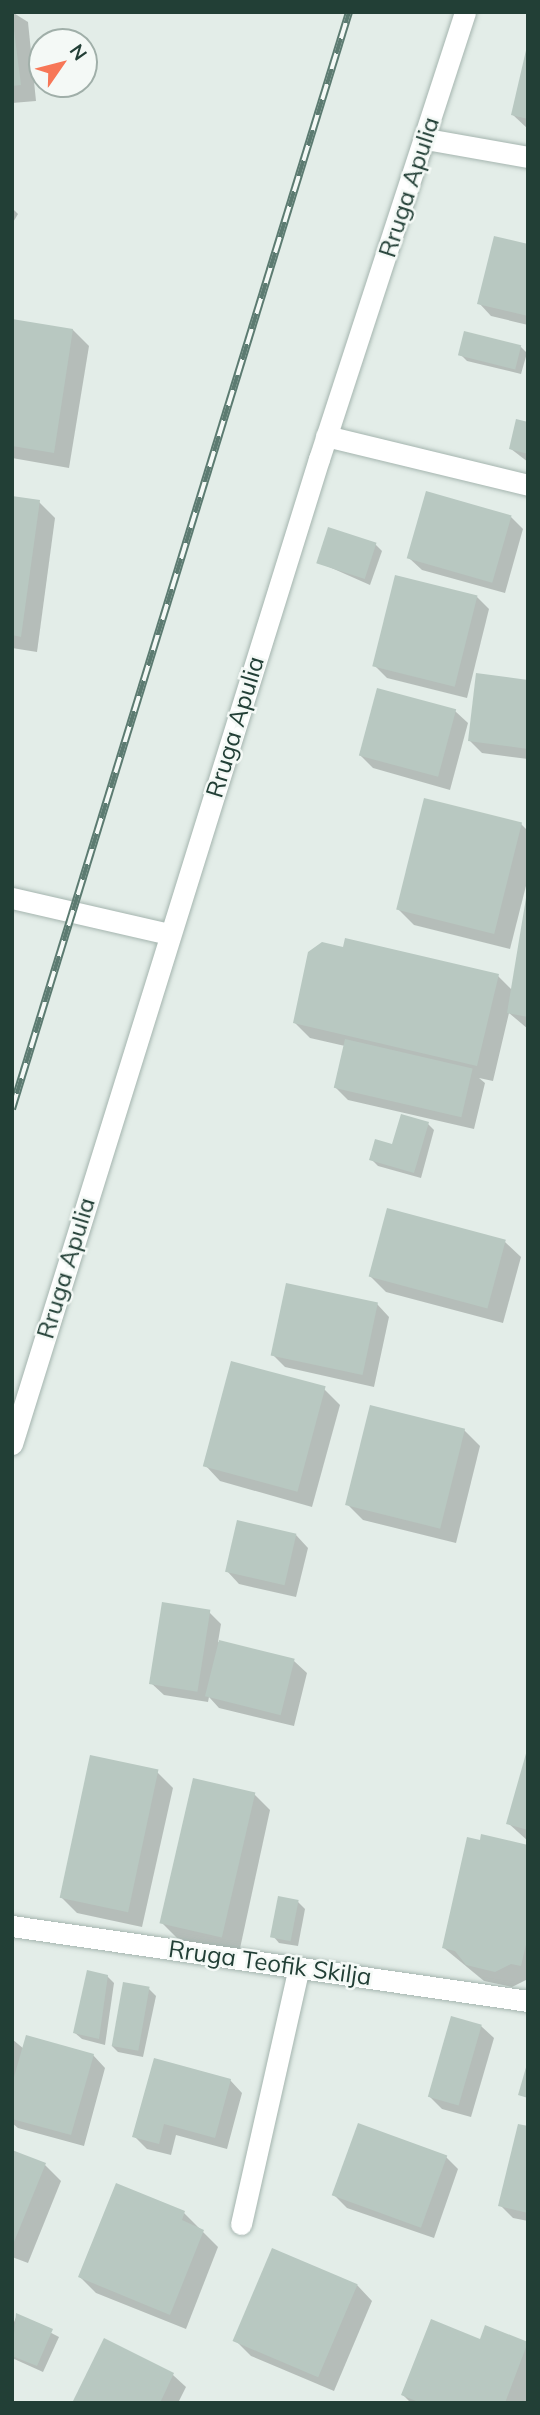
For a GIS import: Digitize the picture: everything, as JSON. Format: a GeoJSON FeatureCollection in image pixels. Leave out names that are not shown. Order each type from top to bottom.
{"type":"FeatureCollection","features":[{"type":"Feature","properties":{"kind":"street","name":"Rruga Apulia"},"geometry":{"type":"LineString","coordinates":[[12,1444],[326,436],[426,139],[465,12]]}},
{"type":"Feature","properties":{"kind":"street"},"geometry":{"type":"LineString","coordinates":[[426,139],[528,157]]}},
{"type":"Feature","properties":{"kind":"street"},"geometry":{"type":"LineString","coordinates":[[326,436],[528,485]]}},
{"type":"Feature","properties":{"kind":"street"},"geometry":{"type":"LineString","coordinates":[[12,898],[169,934]]}},
{"type":"Feature","properties":{"kind":"street","name":"Rruga Teofik Skilja"},"geometry":{"type":"LineString","coordinates":[[12,1926],[528,2001]]}},
{"type":"Feature","properties":{"kind":"street"},"geometry":{"type":"LineString","coordinates":[[241,2224],[299,1967]]}},
{"type":"Feature","properties":{"kind":"building"},"geometry":{"type":"Polygon","coordinates":[[[12,14],[21,85],[12,86],[12,14]]]}},
{"type":"Feature","properties":{"kind":"building"},"geometry":{"type":"Polygon","coordinates":[[[528,47],[528,119],[511,115],[528,47]]]}},
{"type":"Feature","properties":{"kind":"building"},"geometry":{"type":"Polygon","coordinates":[[[494,236],[528,244],[528,316],[477,304],[494,236]]]}},
{"type":"Feature","properties":{"kind":"building"},"geometry":{"type":"Polygon","coordinates":[[[12,319],[73,329],[54,453],[12,446],[12,319]]]}},
{"type":"Feature","properties":{"kind":"building"},"geometry":{"type":"Polygon","coordinates":[[[464,331],[521,345],[515,370],[458,355],[464,331]]]}},
{"type":"Feature","properties":{"kind":"building"},"geometry":{"type":"Polygon","coordinates":[[[516,419],[528,422],[528,454],[509,449],[516,419]]]}},
{"type":"Feature","properties":{"kind":"building"},"geometry":{"type":"Polygon","coordinates":[[[426,491],[512,516],[492,583],[407,558],[426,491]]]}},
{"type":"Feature","properties":{"kind":"building"},"geometry":{"type":"Polygon","coordinates":[[[12,496],[40,500],[21,637],[12,635],[12,496]]]}},
{"type":"Feature","properties":{"kind":"building"},"geometry":{"type":"Polygon","coordinates":[[[328,527],[377,543],[365,579],[316,563],[328,527]]]}},
{"type":"Feature","properties":{"kind":"building"},"geometry":{"type":"Polygon","coordinates":[[[395,575],[477,596],[455,687],[372,666],[395,575]]]}},
{"type":"Feature","properties":{"kind":"building"},"geometry":{"type":"Polygon","coordinates":[[[476,673],[528,680],[528,749],[468,741],[476,673]]]}},
{"type":"Feature","properties":{"kind":"building"},"geometry":{"type":"Polygon","coordinates":[[[377,688],[456,709],[438,777],[359,756],[377,688]]]}},
{"type":"Feature","properties":{"kind":"building"},"geometry":{"type":"Polygon","coordinates":[[[424,798],[522,822],[494,934],[396,910],[424,798]]]}},
{"type":"Feature","properties":{"kind":"building"},"geometry":{"type":"Polygon","coordinates":[[[528,898],[528,1017],[507,1013],[528,898]]]}},
{"type":"Feature","properties":{"kind":"building"},"geometry":{"type":"Polygon","coordinates":[[[345,938],[499,974],[477,1066],[293,1023],[308,952],[322,942],[343,947],[345,938]]]}},
{"type":"Feature","properties":{"kind":"building"},"geometry":{"type":"Polygon","coordinates":[[[345,1039],[473,1068],[461,1117],[334,1088],[345,1039]]]}},
{"type":"Feature","properties":{"kind":"building"},"geometry":{"type":"Polygon","coordinates":[[[401,1114],[429,1122],[414,1173],[369,1160],[375,1139],[392,1144],[401,1114]]]}},
{"type":"Feature","properties":{"kind":"building"},"geometry":{"type":"Polygon","coordinates":[[[387,1208],[506,1240],[487,1308],[369,1277],[387,1208]]]}},
{"type":"Feature","properties":{"kind":"building"},"geometry":{"type":"Polygon","coordinates":[[[286,1283],[378,1303],[363,1375],[271,1355],[286,1283]]]}},
{"type":"Feature","properties":{"kind":"building"},"geometry":{"type":"Polygon","coordinates":[[[231,1361],[326,1386],[297,1492],[203,1466],[231,1361]]]}},
{"type":"Feature","properties":{"kind":"building"},"geometry":{"type":"Polygon","coordinates":[[[370,1405],[465,1429],[440,1529],[345,1505],[370,1405]]]}},
{"type":"Feature","properties":{"kind":"building"},"geometry":{"type":"Polygon","coordinates":[[[237,1520],[296,1534],[285,1585],[225,1572],[237,1520]]]}},
{"type":"Feature","properties":{"kind":"building"},"geometry":{"type":"Polygon","coordinates":[[[162,1602],[210,1610],[197,1692],[149,1684],[162,1602]]]}},
{"type":"Feature","properties":{"kind":"building"},"geometry":{"type":"Polygon","coordinates":[[[219,1640],[295,1659],[281,1715],[205,1696],[219,1640]]]}},
{"type":"Feature","properties":{"kind":"building"},"geometry":{"type":"Polygon","coordinates":[[[528,1750],[528,1830],[506,1824],[528,1750]]]}},
{"type":"Feature","properties":{"kind":"building"},"geometry":{"type":"Polygon","coordinates":[[[90,1755],[158,1770],[128,1912],[60,1898],[90,1755]]]}},
{"type":"Feature","properties":{"kind":"building"},"geometry":{"type":"Polygon","coordinates":[[[193,1778],[255,1792],[222,1938],[159,1923],[193,1778]]]}},
{"type":"Feature","properties":{"kind":"building"},"geometry":{"type":"Polygon","coordinates":[[[481,1834],[528,1845],[528,1936],[521,1966],[511,1964],[495,1972],[466,1965],[455,1951],[442,1948],[467,1837],[480,1840],[481,1834]]]}},
{"type":"Feature","properties":{"kind":"building"},"geometry":{"type":"Polygon","coordinates":[[[278,1896],[299,1900],[291,1941],[270,1937],[278,1896]]]}},
{"type":"Feature","properties":{"kind":"building"},"geometry":{"type":"Polygon","coordinates":[[[87,1970],[108,1975],[99,2039],[73,2033],[87,1970]]]}},
{"type":"Feature","properties":{"kind":"building"},"geometry":{"type":"Polygon","coordinates":[[[123,1982],[150,1987],[138,2051],[112,2046],[123,1982]]]}},
{"type":"Feature","properties":{"kind":"building"},"geometry":{"type":"Polygon","coordinates":[[[451,2016],[482,2025],[459,2106],[428,2097],[451,2016]]]}},
{"type":"Feature","properties":{"kind":"building"},"geometry":{"type":"Polygon","coordinates":[[[26,2035],[94,2054],[71,2135],[12,2119],[12,2084],[26,2035]]]}},
{"type":"Feature","properties":{"kind":"building"},"geometry":{"type":"Polygon","coordinates":[[[154,2058],[231,2079],[215,2138],[164,2124],[159,2144],[132,2137],[154,2058]]]}},
{"type":"Feature","properties":{"kind":"building"},"geometry":{"type":"Polygon","coordinates":[[[528,2064],[528,2098],[518,2095],[528,2064]]]}},
{"type":"Feature","properties":{"kind":"building"},"geometry":{"type":"Polygon","coordinates":[[[358,2123],[447,2155],[421,2228],[332,2195],[358,2123]]]}},
{"type":"Feature","properties":{"kind":"building"},"geometry":{"type":"Polygon","coordinates":[[[518,2124],[528,2126],[528,2213],[498,2206],[518,2124]]]}},
{"type":"Feature","properties":{"kind":"building"},"geometry":{"type":"Polygon","coordinates":[[[12,2150],[46,2163],[12,2247],[12,2150]]]}},
{"type":"Feature","properties":{"kind":"building"},"geometry":{"type":"Polygon","coordinates":[[[116,2183],[185,2211],[182,2220],[204,2230],[170,2315],[78,2277],[116,2183]]]}},
{"type":"Feature","properties":{"kind":"building"},"geometry":{"type":"Polygon","coordinates":[[[272,2248],[358,2284],[318,2377],[233,2341],[272,2248]]]}},
{"type":"Feature","properties":{"kind":"building"},"geometry":{"type":"Polygon","coordinates":[[[16,2313],[53,2329],[37,2366],[12,2356],[16,2313]]]}},
{"type":"Feature","properties":{"kind":"building"},"geometry":{"type":"Polygon","coordinates":[[[431,2319],[480,2339],[485,2325],[528,2342],[505,2403],[421,2403],[401,2395],[431,2319]]]}},
{"type":"Feature","properties":{"kind":"building"},"geometry":{"type":"Polygon","coordinates":[[[104,2338],[174,2373],[160,2403],[72,2403],[104,2338]]]}},
{"type":"Feature","properties":{"kind":"railway"},"geometry":{"type":"LineString","coordinates":[[12,1109],[349,12]]}}]}
